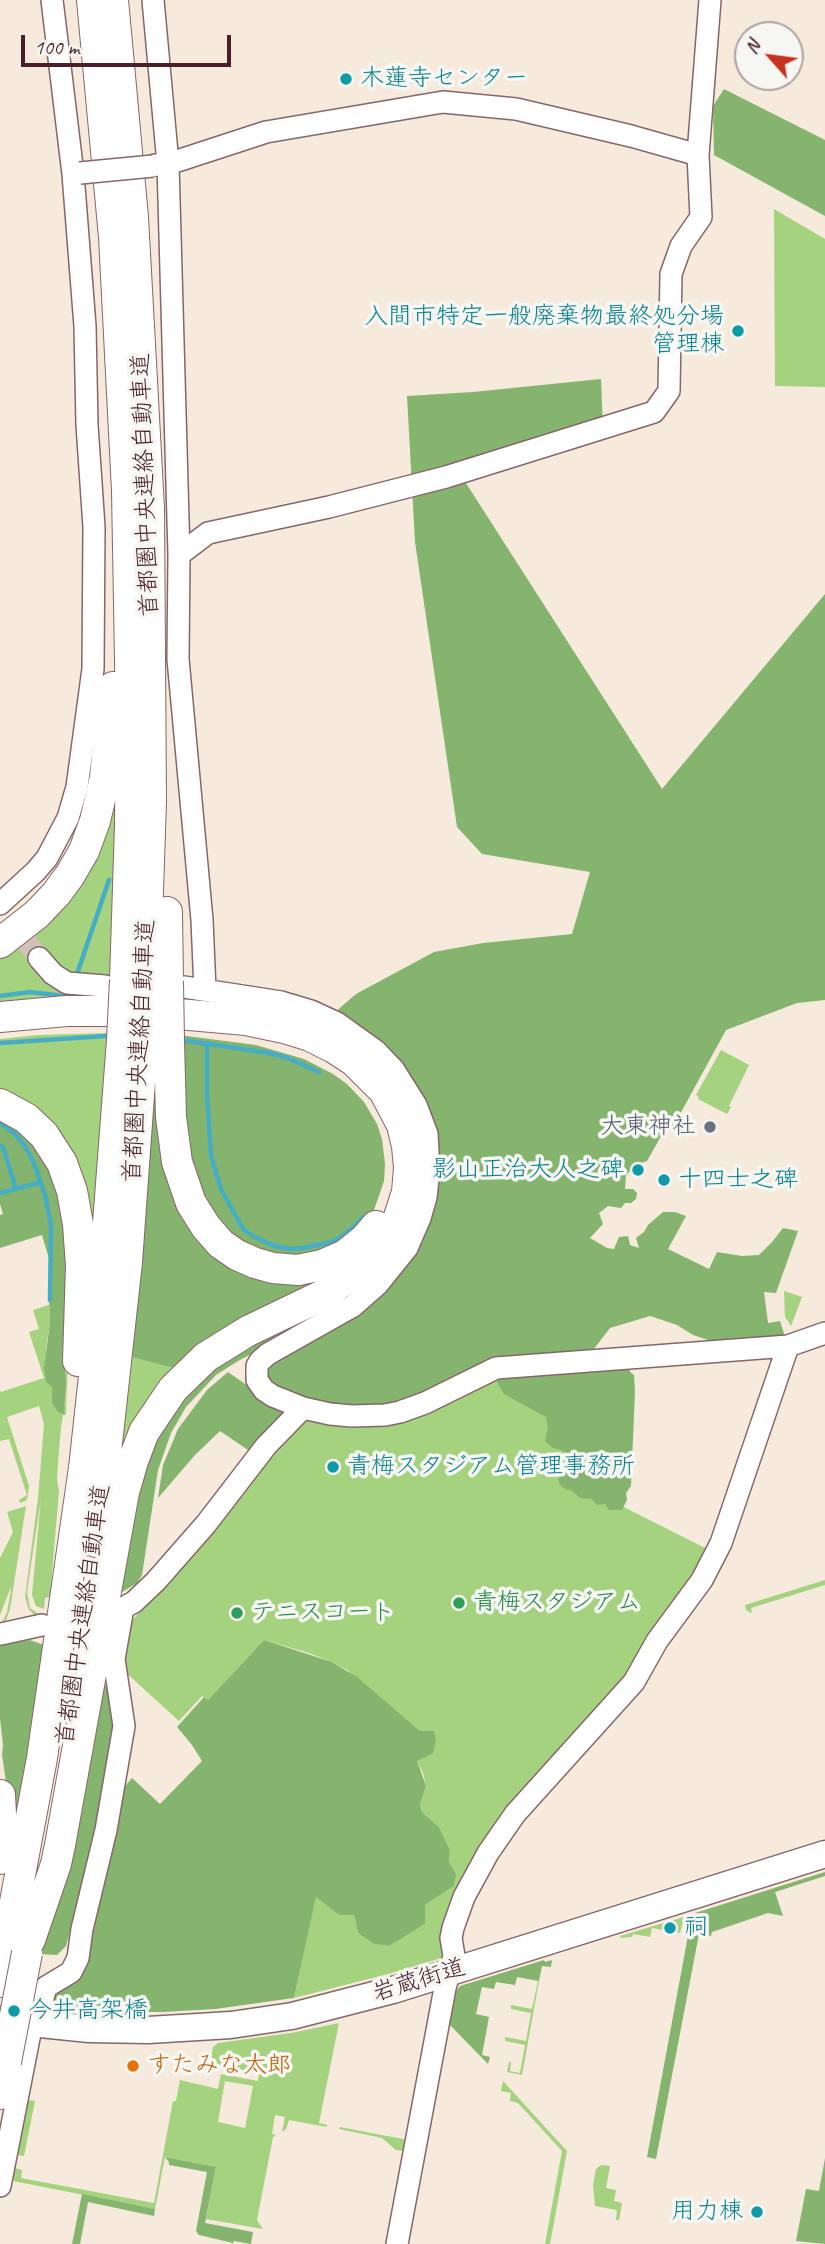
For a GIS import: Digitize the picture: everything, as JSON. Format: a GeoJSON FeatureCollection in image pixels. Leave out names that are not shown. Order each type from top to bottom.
{"type":"FeatureCollection","features":[{"type":"Feature","properties":{"kind":"highway","name":"首都圏中央連絡自動車道"},"geometry":{"type":"LineString","coordinates":[[92,0],[117,292],[125,424],[130,604],[130,815],[155,984]]}},
{"type":"Feature","properties":{"kind":"highway","name":"首都圏中央連絡自動車道"},"geometry":{"type":"LineString","coordinates":[[0,1982],[21,1948],[29,1833],[54,1686],[94,1384],[111,1202],[155,984],[167,888],[161,759],[152,650],[142,344],[113,0]]}},
{"type":"Feature","properties":{"kind":"highway"},"geometry":{"type":"LineString","coordinates":[[2,918],[37,914],[71,875],[90,837],[105,778],[116,609],[111,387],[117,292]]}},
{"type":"Feature","properties":{"kind":"highway"},"geometry":{"type":"LineString","coordinates":[[0,1029],[106,1023],[202,1028],[270,1037],[326,1058],[349,1073],[375,1100],[387,1122],[394,1146],[395,1172],[391,1197],[381,1219],[365,1239],[334,1261],[310,1268],[285,1270],[248,1261],[232,1252],[216,1239],[202,1222],[191,1203],[177,1162],[171,1117],[145,1040],[155,984]]}},
{"type":"Feature","properties":{"kind":"highway"},"geometry":{"type":"LineString","coordinates":[[0,1017],[87,1011],[156,1012],[246,1020],[310,1036],[354,1060],[384,1091],[402,1125],[409,1168],[407,1192],[397,1223],[385,1244],[368,1263],[327,1293],[248,1331],[205,1357],[173,1389],[144,1432],[122,1500],[56,1864],[21,1948]]}},
{"type":"Feature","properties":{"kind":"highway","name":"首都圏中央連絡自動車道"},"geometry":{"type":"LineString","coordinates":[[0,2094],[21,1948],[80,1653],[103,1484],[127,1262],[145,1040]]}},
{"type":"Feature","properties":{"kind":"highway"},"geometry":{"type":"LineString","coordinates":[[0,1104],[17,1112],[36,1127],[55,1150],[68,1177],[78,1224],[81,1266],[77,1371],[54,1686]]}},
{"type":"Feature","properties":{"kind":"highway"},"geometry":{"type":"LineString","coordinates":[[0,1795],[0,1859]]}},
{"type":"Feature","properties":{"kind":"main road","name":"岩蔵街道"},"geometry":{"type":"LineString","coordinates":[[0,2020],[89,2029],[148,2030],[254,2022],[338,2005],[825,1854]]}},
{"type":"Feature","properties":{"kind":"street"},"geometry":{"type":"LineString","coordinates":[[2,918],[47,858],[68,818],[77,787],[93,669],[94,527],[77,173],[52,0]]}},
{"type":"Feature","properties":{"kind":"street"},"geometry":{"type":"LineString","coordinates":[[153,0],[179,555],[178,659],[202,920],[155,984]]}},
{"type":"Feature","properties":{"kind":"street"},"geometry":{"type":"LineString","coordinates":[[179,555],[208,533],[329,507],[446,477],[654,412],[669,391],[671,274],[681,246],[701,218],[698,155],[710,0]]}},
{"type":"Feature","properties":{"kind":"street"},"geometry":{"type":"LineString","coordinates":[[77,173],[160,165],[266,132],[443,102],[516,109],[698,155]]}},
{"type":"Feature","properties":{"kind":"street"},"geometry":{"type":"LineString","coordinates":[[39,958],[53,974],[67,983],[155,984],[292,1005],[320,1014],[345,1028],[376,1051],[394,1070],[416,1104],[427,1134],[429,1170],[426,1197],[414,1233],[398,1262],[353,1306],[268,1354],[257,1366],[257,1380],[264,1390],[281,1400],[303,1408],[341,1415],[385,1415],[425,1403],[488,1371],[507,1366],[788,1346],[825,1333]]}},
{"type":"Feature","properties":{"kind":"street"},"geometry":{"type":"LineString","coordinates":[[397,2244],[454,1956],[451,1938],[455,1918],[466,1892],[524,1802],[634,1682],[657,1641],[711,1564],[788,1346]]}},
{"type":"Feature","properties":{"kind":"street"},"geometry":{"type":"LineString","coordinates":[[0,2186],[34,2024],[46,1987],[71,1972],[78,1958],[82,1929],[104,1842],[124,1726],[114,1659],[120,1609],[134,1602],[156,1581],[206,1524],[266,1446],[303,1408]]}},
{"type":"Feature","properties":{"kind":"street"},"geometry":{"type":"LineString","coordinates":[[1,1634],[42,1625]]}},
{"type":"Feature","properties":{"kind":"green space"},"geometry":{"type":"Polygon","coordinates":[[[724,89],[825,140],[825,216],[714,155],[713,106],[724,89]]]}},
{"type":"Feature","properties":{"kind":"green space"},"geometry":{"type":"Polygon","coordinates":[[[774,209],[825,239],[825,387],[775,386],[774,209]]]}},
{"type":"Feature","properties":{"kind":"green space"},"geometry":{"type":"Polygon","coordinates":[[[601,379],[603,430],[462,477],[662,789],[825,594],[825,1000],[797,1003],[726,1030],[673,1127],[664,1131],[647,1161],[636,1165],[626,1175],[625,1189],[633,1189],[637,1193],[636,1199],[625,1203],[621,1208],[608,1206],[599,1213],[603,1224],[590,1238],[614,1249],[619,1237],[628,1236],[630,1245],[639,1248],[636,1238],[648,1225],[663,1212],[675,1212],[686,1216],[668,1249],[709,1269],[717,1252],[742,1256],[759,1255],[783,1228],[798,1231],[776,1293],[764,1292],[768,1323],[780,1321],[786,1340],[711,1341],[650,1316],[610,1328],[590,1354],[501,1361],[400,1405],[326,1406],[267,1383],[267,1365],[349,1316],[428,1216],[334,1013],[356,994],[434,952],[483,943],[572,934],[590,872],[482,854],[457,827],[415,542],[407,396],[601,379]]]}},
{"type":"Feature","properties":{"kind":"green space"},"geometry":{"type":"Polygon","coordinates":[[[116,730],[111,980],[80,979],[64,975],[41,950],[31,958],[46,978],[58,987],[72,992],[110,992],[110,1001],[0,1007],[0,950],[27,931],[58,902],[78,875],[93,846],[108,797],[116,730]]]}},
{"type":"Feature","properties":{"kind":"green space"},"geometry":{"type":"Polygon","coordinates":[[[109,1033],[89,1308],[82,1211],[0,1097],[0,1039],[109,1033]]]}},
{"type":"Feature","properties":{"kind":"green space"},"geometry":{"type":"Polygon","coordinates":[[[179,1035],[256,1045],[304,1059],[347,1084],[364,1102],[382,1139],[384,1181],[373,1213],[344,1243],[289,1260],[242,1246],[212,1217],[186,1152],[179,1035]]]}},
{"type":"Feature","properties":{"kind":"green space"},"geometry":{"type":"Polygon","coordinates":[[[156,1041],[164,1118],[235,1262],[372,1249],[181,1370],[131,1357],[156,1041]]]}},
{"type":"Feature","properties":{"kind":"green space"},"geometry":{"type":"Polygon","coordinates":[[[721,1050],[749,1065],[727,1114],[698,1099],[696,1095],[721,1050]]]}},
{"type":"Feature","properties":{"kind":"green space"},"geometry":{"type":"Polygon","coordinates":[[[0,1119],[19,1131],[36,1149],[49,1170],[61,1208],[66,1245],[68,1357],[65,1369],[64,1414],[58,1412],[52,1403],[52,1387],[46,1382],[44,1368],[50,1322],[50,1262],[42,1235],[0,1248],[0,1215],[3,1214],[0,1204],[0,1119]]]}},
{"type":"Feature","properties":{"kind":"green space"},"geometry":{"type":"Polygon","coordinates":[[[27,1138],[41,1149],[70,1293],[68,1356],[36,1149],[27,1138]]]}},
{"type":"Feature","properties":{"kind":"green space"},"geometry":{"type":"Polygon","coordinates":[[[784,1291],[802,1297],[791,1326],[785,1317],[784,1291]]]}},
{"type":"Feature","properties":{"kind":"green space"},"geometry":{"type":"Polygon","coordinates":[[[49,1305],[50,1322],[46,1348],[52,1386],[65,1407],[64,1381],[68,1358],[66,1415],[63,1415],[61,1427],[57,1480],[59,1491],[50,1597],[45,1598],[44,1609],[36,1606],[32,1595],[41,1498],[27,1592],[30,1608],[43,1617],[36,1616],[29,1610],[25,1597],[38,1498],[44,1424],[39,1406],[7,1417],[29,1486],[27,1500],[20,1503],[19,1500],[27,1495],[9,1439],[0,1441],[0,1390],[1,1392],[44,1378],[29,1332],[39,1329],[33,1310],[49,1305]]]}},
{"type":"Feature","properties":{"kind":"green space"},"geometry":{"type":"Polygon","coordinates":[[[325,1307],[328,1313],[216,1375],[186,1407],[171,1433],[158,1470],[142,1575],[137,1583],[119,1594],[134,1503],[155,1440],[192,1387],[231,1356],[325,1307]]]}},
{"type":"Feature","properties":{"kind":"green space"},"geometry":{"type":"Polygon","coordinates":[[[131,1357],[181,1370],[112,1520],[131,1357]]]}},
{"type":"Feature","properties":{"kind":"green space"},"geometry":{"type":"Polygon","coordinates":[[[630,1362],[635,1391],[631,1486],[626,1493],[627,1500],[622,1510],[609,1510],[605,1504],[597,1505],[591,1499],[580,1498],[570,1489],[561,1486],[558,1480],[568,1460],[564,1451],[553,1448],[545,1441],[548,1427],[546,1417],[504,1394],[496,1380],[498,1375],[630,1362]]]}},
{"type":"Feature","properties":{"kind":"green space"},"geometry":{"type":"Polygon","coordinates":[[[228,1372],[285,1412],[251,1452],[220,1431],[158,1498],[163,1465],[178,1429],[207,1390],[228,1372]]]}},
{"type":"Feature","properties":{"kind":"green space"},"geometry":{"type":"Polygon","coordinates":[[[492,1377],[560,1417],[584,1453],[578,1484],[713,1552],[631,1679],[516,1804],[445,1957],[294,1998],[316,1896],[339,1915],[354,1915],[358,1933],[374,1944],[389,1946],[425,1924],[425,1905],[454,1886],[449,1862],[450,1850],[439,1827],[422,1812],[420,1805],[426,1786],[417,1761],[420,1731],[347,1670],[309,1653],[264,1640],[208,1700],[202,1696],[179,1721],[123,1670],[128,1625],[180,1566],[272,1451],[307,1415],[492,1377]]]}},
{"type":"Feature","properties":{"kind":"green space"},"geometry":{"type":"Polygon","coordinates":[[[26,1506],[10,1609],[0,1627],[7,1612],[11,1590],[11,1587],[0,1615],[0,1558],[13,1532],[7,1512],[26,1506]]]}},
{"type":"Feature","properties":{"kind":"green space"},"geometry":{"type":"Polygon","coordinates":[[[825,1580],[825,1585],[751,1608],[752,1613],[746,1610],[745,1605],[825,1580]]]}},
{"type":"Feature","properties":{"kind":"green space"},"geometry":{"type":"Polygon","coordinates":[[[30,1640],[46,1643],[20,1801],[15,1814],[10,1811],[2,1754],[0,1646],[30,1640]]]}},
{"type":"Feature","properties":{"kind":"green space"},"geometry":{"type":"Polygon","coordinates":[[[264,1640],[332,1662],[357,1677],[420,1731],[434,1731],[436,1741],[433,1753],[417,1761],[426,1786],[420,1805],[422,1812],[439,1827],[450,1850],[449,1862],[456,1874],[454,1886],[425,1905],[425,1924],[389,1946],[374,1944],[358,1933],[354,1915],[339,1915],[316,1897],[294,1998],[215,2009],[163,2012],[101,2012],[46,2007],[49,1995],[71,1979],[120,1792],[132,1778],[160,1804],[202,1761],[177,1727],[204,1697],[208,1700],[264,1640]]]}},
{"type":"Feature","properties":{"kind":"green space"},"geometry":{"type":"Polygon","coordinates":[[[98,1680],[107,1687],[114,1729],[92,1849],[66,1946],[57,1955],[39,1954],[98,1680]]]}},
{"type":"Feature","properties":{"kind":"green space"},"geometry":{"type":"Polygon","coordinates":[[[825,1872],[825,1876],[775,1892],[783,1916],[768,1913],[712,1932],[711,1936],[699,1934],[656,2159],[647,2157],[692,1914],[825,1872]]]}},
{"type":"Feature","properties":{"kind":"green space"},"geometry":{"type":"Polygon","coordinates":[[[684,1917],[680,1933],[652,1928],[650,1937],[633,1934],[632,1937],[620,1936],[684,1917]]]}},
{"type":"Feature","properties":{"kind":"green space"},"geometry":{"type":"Polygon","coordinates":[[[544,1960],[552,1960],[551,1967],[542,1966],[539,1981],[517,1977],[515,1985],[496,1982],[494,1989],[482,1987],[476,2014],[489,2017],[482,2055],[490,2057],[488,2064],[448,2023],[454,1994],[460,1986],[544,1960]]]}},
{"type":"Feature","properties":{"kind":"green space"},"geometry":{"type":"Polygon","coordinates":[[[538,1981],[522,2075],[507,2072],[511,2062],[510,2071],[520,2073],[525,2045],[505,2041],[505,2037],[526,2041],[531,2013],[511,2009],[511,2005],[532,2009],[538,1981]]]}},
{"type":"Feature","properties":{"kind":"green space"},"geometry":{"type":"Polygon","coordinates":[[[339,2023],[319,2123],[327,2127],[289,2120],[282,2132],[285,2117],[275,2115],[272,2134],[276,2135],[273,2137],[257,2220],[263,2229],[206,2219],[216,2167],[165,2157],[155,2209],[13,2181],[15,2168],[22,2170],[21,2178],[154,2203],[173,2101],[176,2101],[180,2080],[218,2089],[221,2074],[258,2081],[259,2073],[210,2064],[213,2047],[218,2043],[339,2023]],[[225,2081],[218,2122],[245,2128],[253,2086],[225,2081]]]}},
{"type":"Feature","properties":{"kind":"green space"},"geometry":{"type":"Polygon","coordinates":[[[503,2081],[567,2151],[550,2244],[545,2244],[562,2151],[518,2103],[510,2101],[511,2093],[501,2091],[503,2081]]]}},
{"type":"Feature","properties":{"kind":"green space"},"geometry":{"type":"Polygon","coordinates":[[[28,2100],[35,2101],[24,2156],[18,2155],[28,2100]]]}},
{"type":"Feature","properties":{"kind":"green space"},"geometry":{"type":"Polygon","coordinates":[[[340,2127],[408,2140],[406,2151],[396,2150],[382,2138],[339,2129],[340,2127]]]}},
{"type":"Feature","properties":{"kind":"green space"},"geometry":{"type":"Polygon","coordinates":[[[165,2157],[216,2167],[205,2223],[253,2232],[251,2244],[199,2235],[196,2231],[207,2172],[169,2165],[165,2157]]]}},
{"type":"Feature","properties":{"kind":"green space"},"geometry":{"type":"Polygon","coordinates":[[[825,2158],[825,2244],[796,2241],[806,2189],[819,2191],[825,2158]]]}},
{"type":"Feature","properties":{"kind":"green space"},"geometry":{"type":"Polygon","coordinates":[[[601,2165],[610,2166],[606,2188],[616,2190],[614,2201],[622,2203],[619,2220],[616,2220],[617,2210],[595,2206],[593,2185],[596,2169],[601,2165]]]}},
{"type":"Feature","properties":{"kind":"green space"},"geometry":{"type":"Polygon","coordinates":[[[82,2194],[155,2209],[154,2216],[88,2202],[80,2244],[72,2244],[82,2194]]]}},
{"type":"Feature","properties":{"kind":"waterway"},"geometry":{"type":"LineString","coordinates":[[76,977],[109,880]]}},
{"type":"Feature","properties":{"kind":"waterway"},"geometry":{"type":"LineString","coordinates":[[0,996],[30,992],[72,997],[72,993]]}},
{"type":"Feature","properties":{"kind":"waterway"},"geometry":{"type":"LineString","coordinates":[[0,1043],[106,1036]]}},
{"type":"Feature","properties":{"kind":"waterway"},"geometry":{"type":"LineString","coordinates":[[182,1040],[269,1053],[319,1072]]}},
{"type":"Feature","properties":{"kind":"waterway"},"geometry":{"type":"LineString","coordinates":[[207,1043],[211,1155],[221,1189],[243,1229],[272,1245],[289,1249],[302,1248],[338,1239],[363,1217]]}},
{"type":"Feature","properties":{"kind":"waterway"},"geometry":{"type":"LineString","coordinates":[[0,1123],[14,1133],[25,1146],[45,1195],[51,1225],[50,1300]]}},
{"type":"Feature","properties":{"kind":"waterway"},"geometry":{"type":"LineString","coordinates":[[0,1146],[3,1147],[16,1189]]}},
{"type":"Feature","properties":{"kind":"waterway"},"geometry":{"type":"LineString","coordinates":[[0,1193],[41,1182]]}},
{"type":"Feature","properties":{"kind":"tunnel"},"geometry":{"type":"LineString","coordinates":[[8,917],[39,958]]}},
{"type":"Feature","properties":{"kind":"tunnel"},"geometry":{"type":"LineString","coordinates":[[49,1624],[114,1611]]}},
{"type":"Feature","properties":{"kind":"place","name":"木蓮寺センター"},"geometry":{"type":"Point","coordinates":[346,79]}},
{"type":"Feature","properties":{"kind":"place","name":"入間市特定一般廃棄物最終処分場 管理棟"},"geometry":{"type":"Point","coordinates":[738,331]}},
{"type":"Feature","properties":{"kind":"place","name":"大東神社"},"geometry":{"type":"Point","coordinates":[710,1127]}},
{"type":"Feature","properties":{"kind":"place","name":"影山正治大人之碑"},"geometry":{"type":"Point","coordinates":[638,1170]}},
{"type":"Feature","properties":{"kind":"place","name":"十四士之碑"},"geometry":{"type":"Point","coordinates":[664,1180]}},
{"type":"Feature","properties":{"kind":"place","name":"青梅スタジアム管理事務所"},"geometry":{"type":"Point","coordinates":[333,1467]}},
{"type":"Feature","properties":{"kind":"place","name":"青梅スタジアム"},"geometry":{"type":"Point","coordinates":[459,1603]}},
{"type":"Feature","properties":{"kind":"place","name":"テニスコート"},"geometry":{"type":"Point","coordinates":[237,1613]}},
{"type":"Feature","properties":{"kind":"place","name":"祠"},"geometry":{"type":"Point","coordinates":[670,1928]}},
{"type":"Feature","properties":{"kind":"place","name":"今井高架橋"},"geometry":{"type":"Point","coordinates":[14,2011]}},
{"type":"Feature","properties":{"kind":"place","name":"すたみな太郎"},"geometry":{"type":"Point","coordinates":[133,2066]}},
{"type":"Feature","properties":{"kind":"place","name":"用力棟"},"geometry":{"type":"Point","coordinates":[757,2212]}}]}
